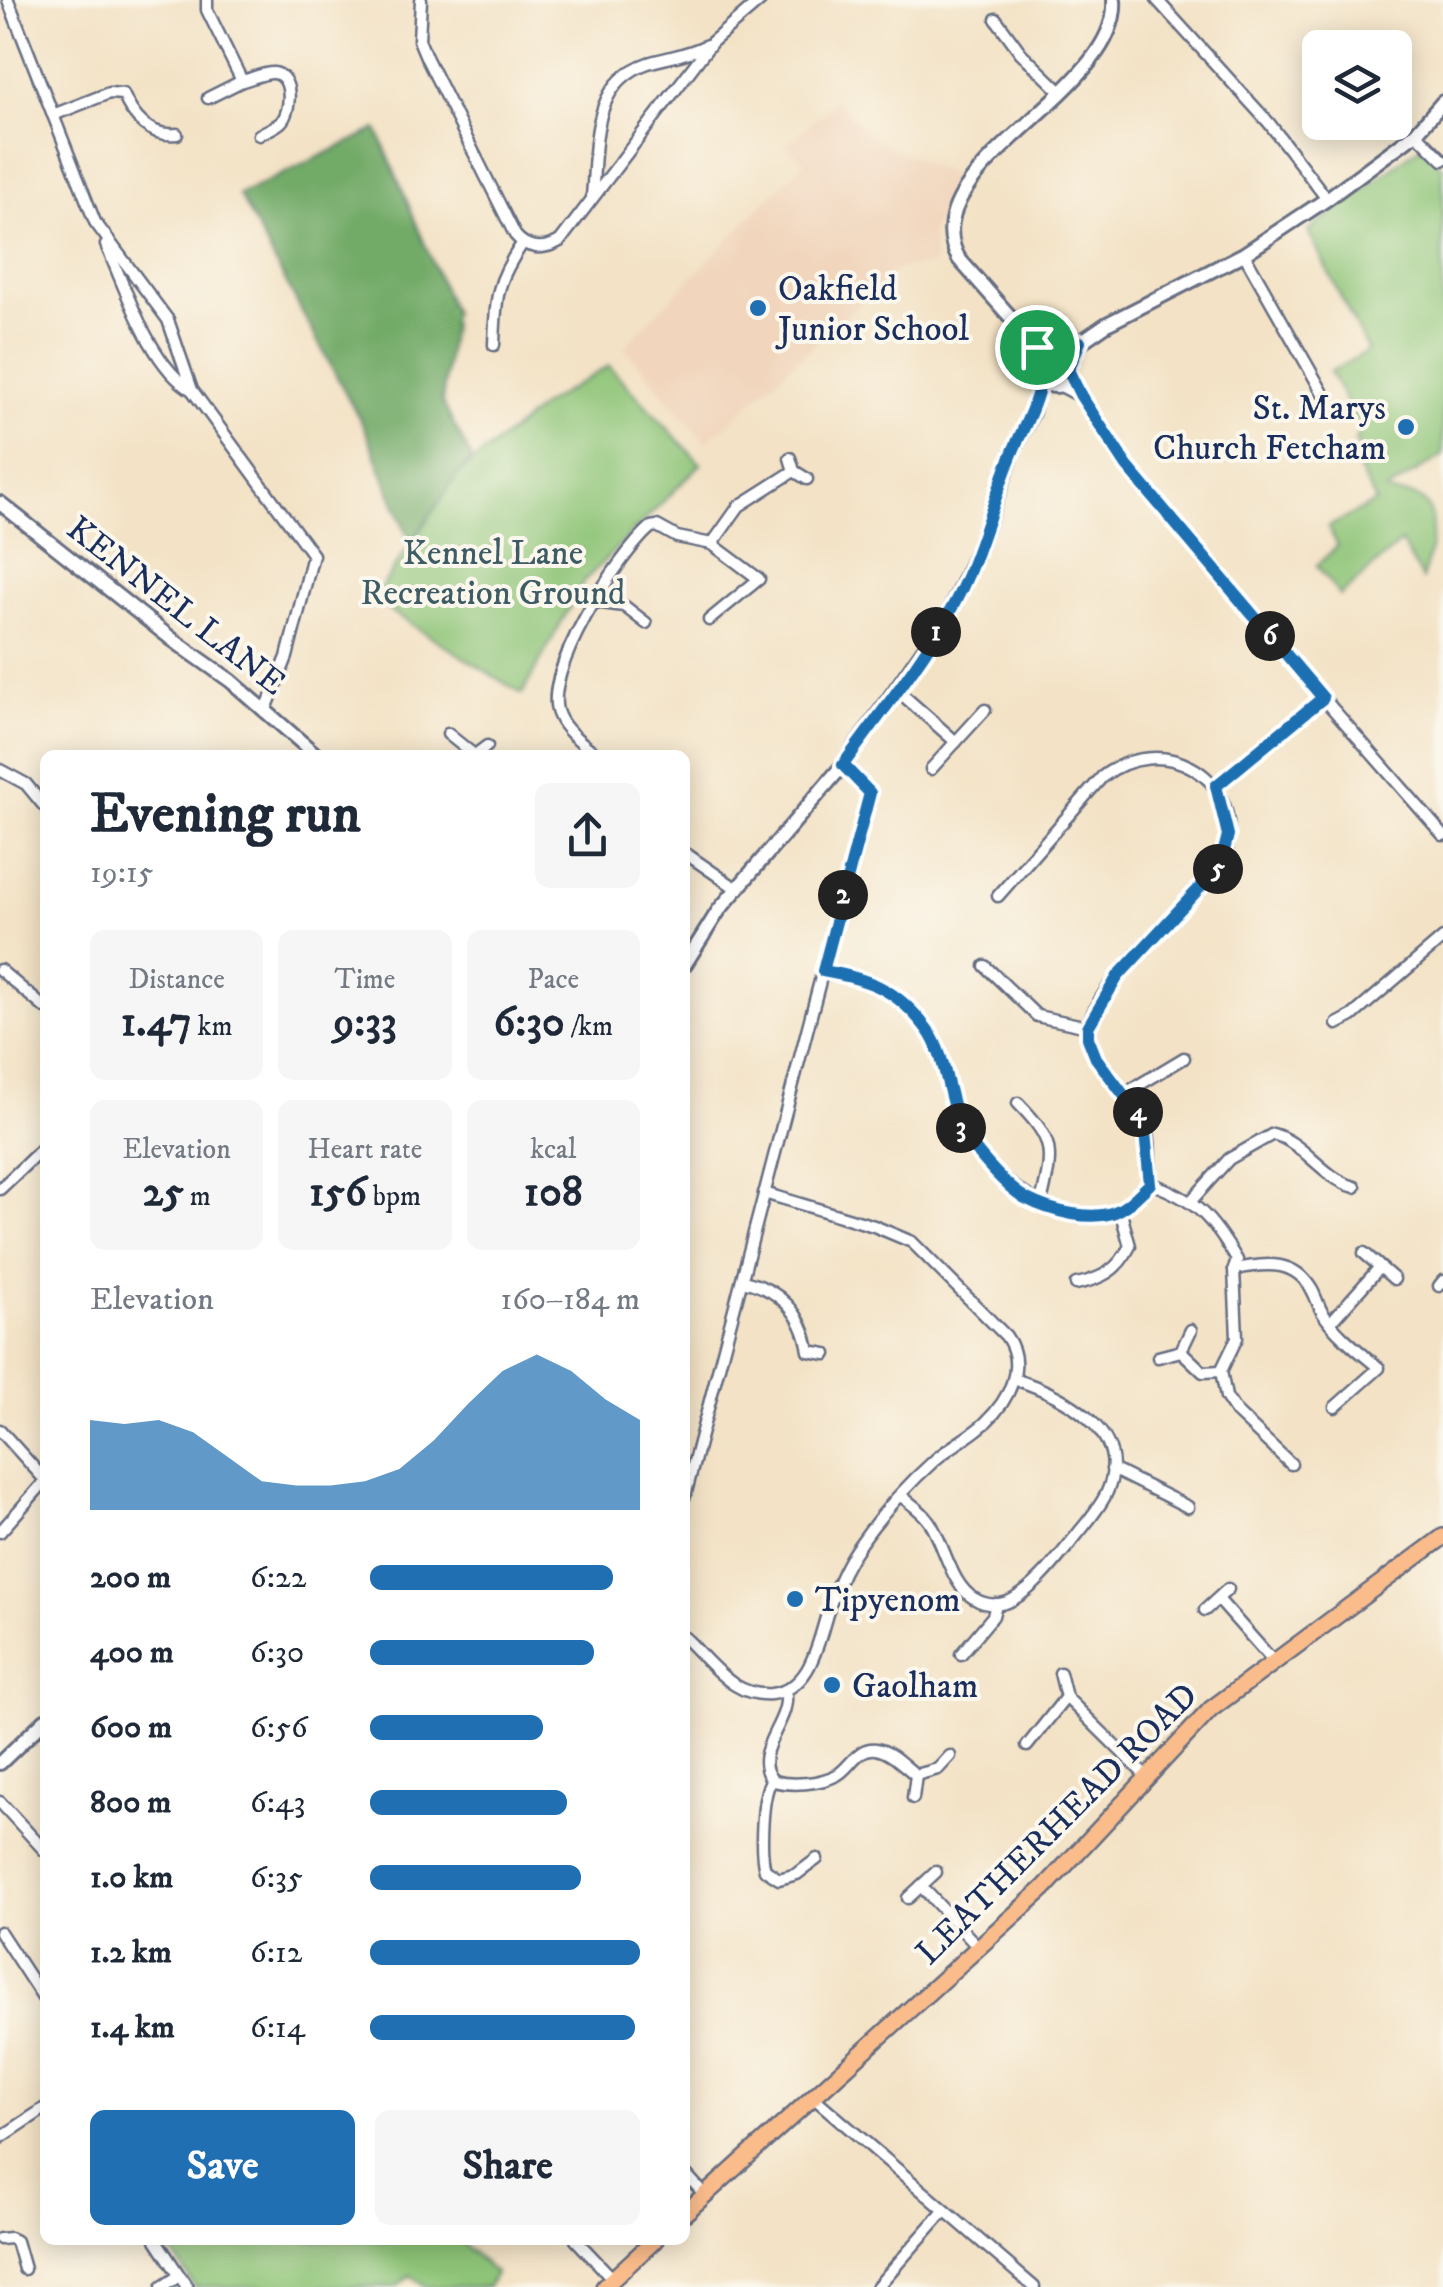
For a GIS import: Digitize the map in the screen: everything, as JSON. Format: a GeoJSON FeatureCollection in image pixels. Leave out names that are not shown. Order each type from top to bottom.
{"type":"FeatureCollection","features":[{"type":"Feature","properties":{"kind":"main road","name":"LEATHERHEAD ROAD"},"geometry":{"type":"LineString","coordinates":[[690,2208],[1080,1851],[1211,1709],[1443,1538]]}},
{"type":"Feature","properties":{"kind":"main road"},"geometry":{"type":"LineString","coordinates":[[608,2283],[650,2245]]}},
{"type":"Feature","properties":{"kind":"street"},"geometry":{"type":"LineString","coordinates":[[8,0],[95,222],[158,356],[176,381],[192,390]]}},
{"type":"Feature","properties":{"kind":"street"},"geometry":{"type":"LineString","coordinates":[[208,0],[207,10],[242,81]]}},
{"type":"Feature","properties":{"kind":"street"},"geometry":{"type":"LineString","coordinates":[[420,0],[419,40],[426,59],[522,244],[538,248],[560,241],[712,42]]}},
{"type":"Feature","properties":{"kind":"street"},"geometry":{"type":"LineString","coordinates":[[592,197],[598,120],[608,94],[627,73],[690,54],[712,42],[762,0]]}},
{"type":"Feature","properties":{"kind":"street"},"geometry":{"type":"LineString","coordinates":[[1114,0],[1107,39],[1061,92],[971,180],[957,200],[950,223],[953,248],[1081,396],[1127,466],[1443,836]]}},
{"type":"Feature","properties":{"kind":"street"},"geometry":{"type":"LineString","coordinates":[[1157,0],[1269,123],[1328,199]]}},
{"type":"Feature","properties":{"kind":"street"},"geometry":{"type":"LineString","coordinates":[[996,20],[1021,53],[1061,92]]}},
{"type":"Feature","properties":{"kind":"street"},"geometry":{"type":"LineString","coordinates":[[208,98],[242,81],[272,72],[280,76],[288,88],[288,106],[282,122],[259,134]]}},
{"type":"Feature","properties":{"kind":"street"},"geometry":{"type":"LineString","coordinates":[[54,116],[109,92],[123,94],[128,106],[152,132],[162,136],[177,134]]}},
{"type":"Feature","properties":{"kind":"street"},"geometry":{"type":"LineString","coordinates":[[690,955],[736,889],[843,765],[950,613],[979,547],[1014,449],[1055,366],[1080,342],[1116,319],[1244,254],[1328,199],[1416,134],[1443,102]]}},
{"type":"Feature","properties":{"kind":"street"},"geometry":{"type":"LineString","coordinates":[[1416,134],[1443,160]]}},
{"type":"Feature","properties":{"kind":"street"},"geometry":{"type":"LineString","coordinates":[[95,222],[168,320],[192,390],[313,555],[286,657],[264,712]]}},
{"type":"Feature","properties":{"kind":"street"},"geometry":{"type":"LineString","coordinates":[[494,345],[496,302],[503,272],[522,244]]}},
{"type":"Feature","properties":{"kind":"street"},"geometry":{"type":"LineString","coordinates":[[1244,254],[1323,393]]}},
{"type":"Feature","properties":{"kind":"street"},"geometry":{"type":"LineString","coordinates":[[1032,412],[1068,378],[1055,366]]}},
{"type":"Feature","properties":{"kind":"street"},"geometry":{"type":"LineString","coordinates":[[1055,366],[1048,384],[1081,396]]}},
{"type":"Feature","properties":{"kind":"street"},"geometry":{"type":"LineString","coordinates":[[790,458],[794,471],[807,479]]}},
{"type":"Feature","properties":{"kind":"street"},"geometry":{"type":"LineString","coordinates":[[712,544],[739,506],[794,471]]}},
{"type":"Feature","properties":{"kind":"street","name":"KENNEL LANE"},"geometry":{"type":"LineString","coordinates":[[0,503],[231,682],[310,750]]}},
{"type":"Feature","properties":{"kind":"street"},"geometry":{"type":"LineString","coordinates":[[591,750],[558,715],[557,678],[594,602],[622,556],[651,527],[712,544],[759,579],[709,620]]}},
{"type":"Feature","properties":{"kind":"street"},"geometry":{"type":"LineString","coordinates":[[594,602],[624,606],[646,622]]}},
{"type":"Feature","properties":{"kind":"street"},"geometry":{"type":"LineString","coordinates":[[897,690],[956,742]]}},
{"type":"Feature","properties":{"kind":"street"},"geometry":{"type":"LineString","coordinates":[[1216,786],[1323,698]]}},
{"type":"Feature","properties":{"kind":"street"},"geometry":{"type":"LineString","coordinates":[[931,769],[985,710]]}},
{"type":"Feature","properties":{"kind":"street"},"geometry":{"type":"LineString","coordinates":[[448,734],[468,750]]}},
{"type":"Feature","properties":{"kind":"street"},"geometry":{"type":"LineString","coordinates":[[481,750],[487,746]]}},
{"type":"Feature","properties":{"kind":"street"},"geometry":{"type":"LineString","coordinates":[[998,896],[1116,766],[1147,758],[1163,759],[1198,769],[1216,786],[1228,835],[1220,866],[1118,976],[1088,1027],[1092,1050],[1147,1130],[1150,1184]]}},
{"type":"Feature","properties":{"kind":"street"},"geometry":{"type":"LineString","coordinates":[[690,1477],[870,793],[843,765]]}},
{"type":"Feature","properties":{"kind":"street"},"geometry":{"type":"LineString","coordinates":[[0,770],[26,784],[40,801]]}},
{"type":"Feature","properties":{"kind":"street"},"geometry":{"type":"LineString","coordinates":[[690,857],[736,889]]}},
{"type":"Feature","properties":{"kind":"street"},"geometry":{"type":"LineString","coordinates":[[1337,1024],[1365,1006],[1443,938]]}},
{"type":"Feature","properties":{"kind":"street"},"geometry":{"type":"LineString","coordinates":[[985,966],[1037,1016],[1088,1027]]}},
{"type":"Feature","properties":{"kind":"street"},"geometry":{"type":"LineString","coordinates":[[0,970],[40,1004]]}},
{"type":"Feature","properties":{"kind":"street"},"geometry":{"type":"LineString","coordinates":[[823,971],[864,978],[884,987],[928,1031],[960,1125],[986,1162],[1024,1197],[1088,1216],[1120,1210],[1150,1184]]}},
{"type":"Feature","properties":{"kind":"street"},"geometry":{"type":"LineString","coordinates":[[1124,1094],[1184,1058]]}},
{"type":"Feature","properties":{"kind":"street"},"geometry":{"type":"LineString","coordinates":[[1018,1103],[1039,1124],[1048,1148],[1050,1164],[1041,1203]]}},
{"type":"Feature","properties":{"kind":"street"},"geometry":{"type":"LineString","coordinates":[[1191,1202],[1230,1159],[1273,1134],[1286,1138],[1337,1182],[1355,1187]]}},
{"type":"Feature","properties":{"kind":"street"},"geometry":{"type":"LineString","coordinates":[[0,1189],[40,1151]]}},
{"type":"Feature","properties":{"kind":"street"},"geometry":{"type":"LineString","coordinates":[[1150,1184],[1191,1202],[1215,1222],[1237,1260],[1237,1338],[1221,1372],[1226,1397],[1236,1412],[1291,1464]]}},
{"type":"Feature","properties":{"kind":"street"},"geometry":{"type":"LineString","coordinates":[[690,1643],[744,1690],[765,1695],[796,1684],[811,1662],[836,1588],[853,1554],[940,1456],[985,1423],[1002,1403],[1014,1379],[1016,1360],[1012,1344],[912,1242],[874,1226],[764,1194]]}},
{"type":"Feature","properties":{"kind":"street"},"geometry":{"type":"LineString","coordinates":[[1076,1284],[1094,1280],[1122,1263],[1130,1246],[1120,1210]]}},
{"type":"Feature","properties":{"kind":"street"},"geometry":{"type":"LineString","coordinates":[[1364,1253],[1394,1279]]}},
{"type":"Feature","properties":{"kind":"street"},"geometry":{"type":"LineString","coordinates":[[1234,1269],[1279,1264],[1292,1268],[1310,1287],[1330,1322],[1379,1368],[1335,1407]]}},
{"type":"Feature","properties":{"kind":"street"},"geometry":{"type":"LineString","coordinates":[[1330,1322],[1380,1267]]}},
{"type":"Feature","properties":{"kind":"street"},"geometry":{"type":"LineString","coordinates":[[742,1280],[766,1287],[790,1308],[803,1326],[811,1355],[826,1354]]}},
{"type":"Feature","properties":{"kind":"street"},"geometry":{"type":"LineString","coordinates":[[966,1314],[976,1304]]}},
{"type":"Feature","properties":{"kind":"street"},"geometry":{"type":"LineString","coordinates":[[1181,1352],[1190,1330]]}},
{"type":"Feature","properties":{"kind":"street"},"geometry":{"type":"LineString","coordinates":[[1181,1352],[1203,1372],[1221,1372]]}},
{"type":"Feature","properties":{"kind":"street"},"geometry":{"type":"LineString","coordinates":[[1158,1357],[1181,1352]]}},
{"type":"Feature","properties":{"kind":"street"},"geometry":{"type":"LineString","coordinates":[[901,1496],[929,1521],[964,1590],[978,1601],[996,1604],[1012,1600],[1050,1568],[1104,1499],[1112,1469],[1107,1442],[1083,1413],[1054,1394],[1014,1379]]}},
{"type":"Feature","properties":{"kind":"street"},"geometry":{"type":"LineString","coordinates":[[0,1430],[40,1474]]}},
{"type":"Feature","properties":{"kind":"street"},"geometry":{"type":"LineString","coordinates":[[1112,1469],[1188,1507]]}},
{"type":"Feature","properties":{"kind":"street"},"geometry":{"type":"LineString","coordinates":[[0,1532],[40,1486]]}},
{"type":"Feature","properties":{"kind":"street"},"geometry":{"type":"LineString","coordinates":[[1205,1610],[1228,1589]]}},
{"type":"Feature","properties":{"kind":"street"},"geometry":{"type":"LineString","coordinates":[[1218,1599],[1273,1660]]}},
{"type":"Feature","properties":{"kind":"street"},"geometry":{"type":"LineString","coordinates":[[961,1654],[978,1644],[996,1604]]}},
{"type":"Feature","properties":{"kind":"street"},"geometry":{"type":"LineString","coordinates":[[1060,1673],[1066,1697],[1146,1776]]}},
{"type":"Feature","properties":{"kind":"street"},"geometry":{"type":"LineString","coordinates":[[784,1690],[786,1705],[766,1757],[766,1772],[772,1780],[794,1784],[830,1778],[861,1752],[883,1751],[916,1775]]}},
{"type":"Feature","properties":{"kind":"street"},"geometry":{"type":"LineString","coordinates":[[1028,1746],[1066,1697]]}},
{"type":"Feature","properties":{"kind":"street"},"geometry":{"type":"LineString","coordinates":[[0,1763],[40,1725]]}},
{"type":"Feature","properties":{"kind":"street"},"geometry":{"type":"LineString","coordinates":[[916,1775],[938,1769],[949,1761]]}},
{"type":"Feature","properties":{"kind":"street"},"geometry":{"type":"LineString","coordinates":[[913,1798],[916,1775]]}},
{"type":"Feature","properties":{"kind":"street"},"geometry":{"type":"LineString","coordinates":[[772,1780],[764,1800],[765,1870],[779,1879],[803,1870],[816,1859]]}},
{"type":"Feature","properties":{"kind":"street"},"geometry":{"type":"LineString","coordinates":[[0,1802],[40,1846]]}},
{"type":"Feature","properties":{"kind":"street"},"geometry":{"type":"LineString","coordinates":[[908,1898],[936,1872]]}},
{"type":"Feature","properties":{"kind":"street"},"geometry":{"type":"LineString","coordinates":[[922,1886],[978,1948]]}},
{"type":"Feature","properties":{"kind":"street"},"geometry":{"type":"LineString","coordinates":[[0,1932],[40,1993]]}},
{"type":"Feature","properties":{"kind":"street"},"geometry":{"type":"LineString","coordinates":[[812,2097],[1034,2287]]}},
{"type":"Feature","properties":{"kind":"street"},"geometry":{"type":"LineString","coordinates":[[0,2138],[40,2111]]}},
{"type":"Feature","properties":{"kind":"street"},"geometry":{"type":"LineString","coordinates":[[690,2178],[705,2195]]}},
{"type":"Feature","properties":{"kind":"street"},"geometry":{"type":"LineString","coordinates":[[877,2287],[944,2211]]}},
{"type":"Feature","properties":{"kind":"street"},"geometry":{"type":"LineString","coordinates":[[0,2239],[16,2241],[24,2269]]}},
{"type":"Feature","properties":{"kind":"street"},"geometry":{"type":"LineString","coordinates":[[159,2245],[187,2287]]}},
{"type":"Feature","properties":{"kind":"street"},"geometry":{"type":"LineString","coordinates":[[580,2245],[608,2283]]}},
{"type":"Feature","properties":{"kind":"street"},"geometry":{"type":"LineString","coordinates":[[162,2287],[180,2276]]}},
{"type":"Feature","properties":{"kind":"shaded area","name":"Oakfield Junior School"},"geometry":{"type":"Polygon","coordinates":[[[836,101],[875,141],[959,178],[931,232],[935,264],[896,270],[706,443],[624,347],[804,162],[786,145],[836,101]]]}},
{"type":"Feature","properties":{"kind":"green space"},"geometry":{"type":"Polygon","coordinates":[[[377,129],[453,312],[442,402],[472,459],[411,544],[365,429],[239,195],[377,129]]]}},
{"type":"Feature","properties":{"kind":"green space"},"geometry":{"type":"Polygon","coordinates":[[[1421,146],[1443,167],[1443,455],[1386,491],[1417,497],[1425,503],[1432,523],[1430,547],[1422,579],[1401,542],[1340,596],[1317,565],[1338,546],[1328,527],[1376,502],[1357,466],[1366,462],[1355,441],[1361,430],[1330,372],[1368,351],[1308,231],[1421,146]]]}},
{"type":"Feature","properties":{"kind":"green space","name":"Kennel Lane Recreation Ground"},"geometry":{"type":"Polygon","coordinates":[[[609,366],[701,464],[584,581],[522,694],[373,600],[457,475],[546,403],[609,366]]]}},
{"type":"Feature","properties":{"kind":"green space"},"geometry":{"type":"Polygon","coordinates":[[[167,2245],[464,2245],[495,2273],[488,2287],[425,2287],[410,2275],[397,2287],[195,2287],[167,2245]]]}},
{"type":"Feature","properties":{"kind":"place","name":"Oakfield Junior School"},"geometry":{"type":"Point","coordinates":[758,308]}},
{"type":"Feature","properties":{"kind":"place","name":"St. Marys Church Fetcham"},"geometry":{"type":"Point","coordinates":[1406,427]}},
{"type":"Feature","properties":{"kind":"place","name":"Tipyenom"},"geometry":{"type":"Point","coordinates":[795,1599]}},
{"type":"Feature","properties":{"kind":"place","name":"Gaolham"},"geometry":{"type":"Point","coordinates":[832,1685]}},
{"type":"Feature","properties":{"kind":"route"},"geometry":{"type":"LineString","coordinates":[[1080,342],[1068,370],[1127,466],[1323,698],[1216,786],[1228,835],[1220,866],[1108,988],[1088,1027],[1096,1058],[1147,1130],[1150,1184],[1120,1210],[1100,1216],[1064,1212],[1024,1197],[986,1162],[960,1125],[928,1031],[884,987],[864,978],[823,971],[870,793],[843,765],[950,613],[1032,412],[1042,369],[1037,347],[1054,360],[1080,342]]}}]}
